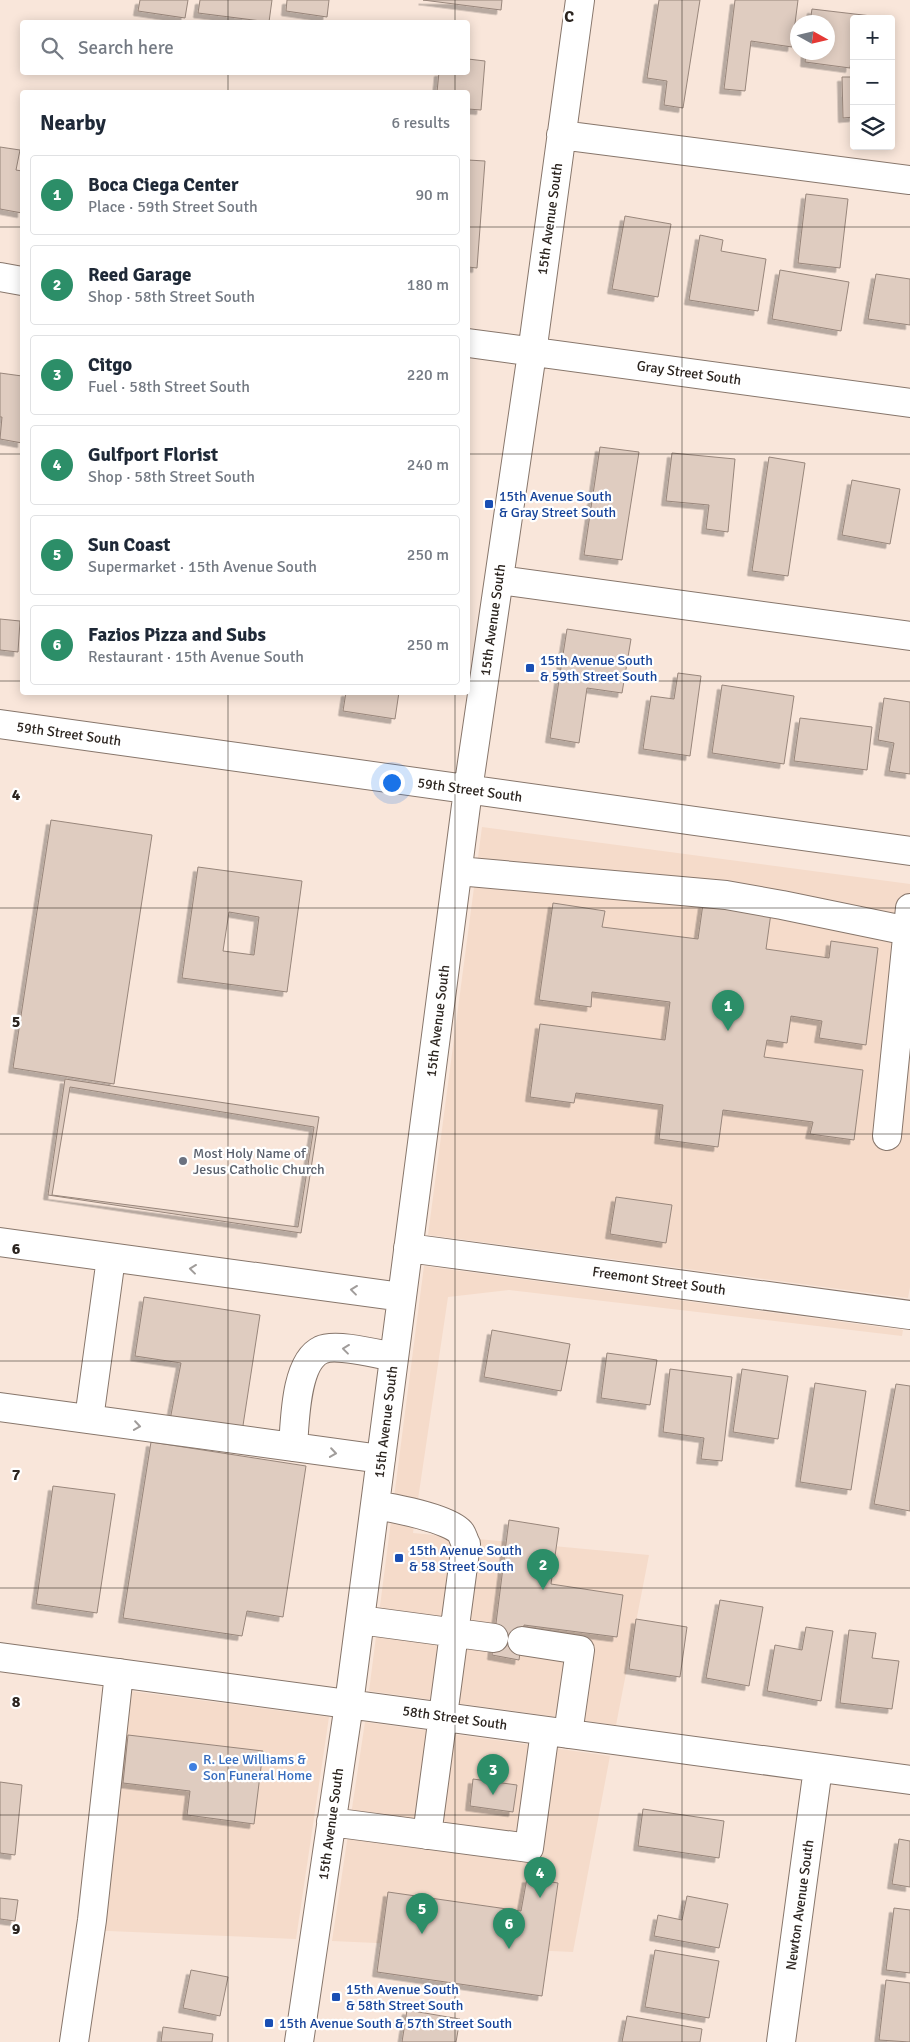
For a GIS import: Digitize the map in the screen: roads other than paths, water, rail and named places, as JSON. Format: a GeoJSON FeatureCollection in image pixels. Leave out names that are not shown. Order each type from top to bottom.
{"type":"FeatureCollection","features":[{"type":"Feature","properties":{"kind":"street","name":"15th Avenue South"},"geometry":{"type":"LineString","coordinates":[[299,2042],[349,1704],[468,790],[532,352],[580,0]]}},
{"type":"Feature","properties":{"kind":"street"},"geometry":{"type":"LineString","coordinates":[[561,135],[910,180]]}},
{"type":"Feature","properties":{"kind":"street"},"geometry":{"type":"LineString","coordinates":[[0,278],[20,281]]}},
{"type":"Feature","properties":{"kind":"street","name":"Gray Street South"},"geometry":{"type":"LineString","coordinates":[[470,343],[910,403]]}},
{"type":"Feature","properties":{"kind":"street"},"geometry":{"type":"LineString","coordinates":[[499,580],[910,636]]}},
{"type":"Feature","properties":{"kind":"street","name":"59th Street South"},"geometry":{"type":"LineString","coordinates":[[0,724],[910,851]]}},
{"type":"Feature","properties":{"kind":"street"},"geometry":{"type":"LineString","coordinates":[[458,871],[726,895],[782,905],[909,919],[887,1136]]}},
{"type":"Feature","properties":{"kind":"street"},"geometry":{"type":"LineString","coordinates":[[0,1242],[402,1297]]}},
{"type":"Feature","properties":{"kind":"street","name":"Freemont Street South"},"geometry":{"type":"LineString","coordinates":[[408,1248],[910,1315]]}},
{"type":"Feature","properties":{"kind":"street"},"geometry":{"type":"LineString","coordinates":[[89,1419],[110,1258]]}},
{"type":"Feature","properties":{"kind":"street"},"geometry":{"type":"LineString","coordinates":[[293,1447],[300,1384],[308,1361],[321,1350],[341,1348],[394,1357]]}},
{"type":"Feature","properties":{"kind":"street"},"geometry":{"type":"LineString","coordinates":[[0,1407],[381,1459]]}},
{"type":"Feature","properties":{"kind":"street"},"geometry":{"type":"LineString","coordinates":[[375,1505],[400,1508],[449,1524],[460,1532],[466,1544],[427,1835]]}},
{"type":"Feature","properties":{"kind":"street"},"geometry":{"type":"LineString","coordinates":[[360,1620],[494,1638]]}},
{"type":"Feature","properties":{"kind":"street"},"geometry":{"type":"LineString","coordinates":[[331,1822],[529,1848],[556,1732],[580,1650],[522,1642]]}},
{"type":"Feature","properties":{"kind":"street","name":"58th Street South"},"geometry":{"type":"LineString","coordinates":[[0,1657],[910,1780]]}},
{"type":"Feature","properties":{"kind":"street"},"geometry":{"type":"LineString","coordinates":[[74,2042],[92,1920],[119,1673]]}},
{"type":"Feature","properties":{"kind":"street","name":"Newton Avenue South"},"geometry":{"type":"LineString","coordinates":[[781,2042],[818,1768]]}},
{"type":"Feature","properties":{"kind":"place","name":"15th Avenue South & Gray Street South"},"geometry":{"type":"Point","coordinates":[489,504]}},
{"type":"Feature","properties":{"kind":"place","name":"15th Avenue South & 59th Street South"},"geometry":{"type":"Point","coordinates":[530,668]}},
{"type":"Feature","properties":{"kind":"place","name":"Boca Ciega Center"},"geometry":{"type":"Point","coordinates":[728,1031]}},
{"type":"Feature","properties":{"kind":"place","name":"Most Holy Name of Jesus Catholic Church"},"geometry":{"type":"Point","coordinates":[183,1161]}},
{"type":"Feature","properties":{"kind":"place","name":"15th Avenue South & 58 Street South"},"geometry":{"type":"Point","coordinates":[399,1558]}},
{"type":"Feature","properties":{"kind":"place","name":"Reed Garage"},"geometry":{"type":"Point","coordinates":[543,1590]}},
{"type":"Feature","properties":{"kind":"place","name":"R. Lee Williams & Son Funeral Home"},"geometry":{"type":"Point","coordinates":[193,1767]}},
{"type":"Feature","properties":{"kind":"place","name":"Citgo"},"geometry":{"type":"Point","coordinates":[493,1795]}},
{"type":"Feature","properties":{"kind":"place","name":"Gulfport Florist"},"geometry":{"type":"Point","coordinates":[540,1898]}},
{"type":"Feature","properties":{"kind":"place","name":"Sun Coast"},"geometry":{"type":"Point","coordinates":[422,1934]}},
{"type":"Feature","properties":{"kind":"place","name":"Fazios Pizza and Subs"},"geometry":{"type":"Point","coordinates":[509,1949]}},
{"type":"Feature","properties":{"kind":"place","name":"15th Avenue South & 58th Street South"},"geometry":{"type":"Point","coordinates":[336,1997]}},
{"type":"Feature","properties":{"kind":"place","name":"15th Avenue South & 57th Street South"},"geometry":{"type":"Point","coordinates":[269,2023]}}]}
